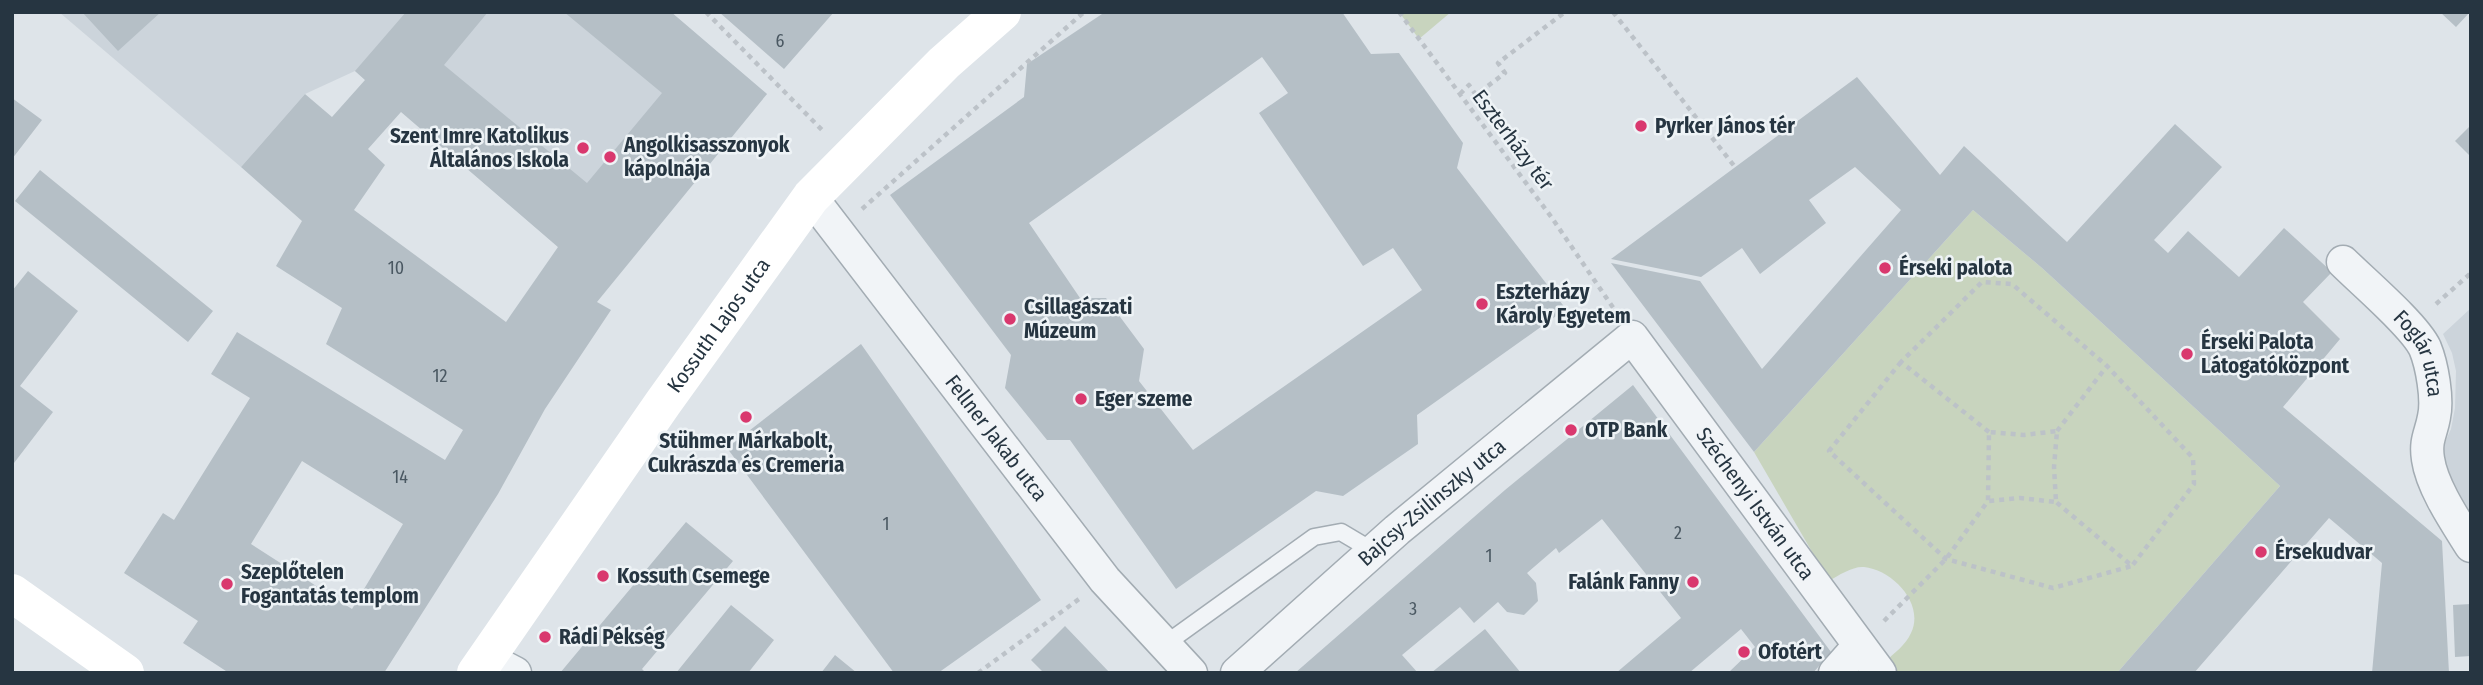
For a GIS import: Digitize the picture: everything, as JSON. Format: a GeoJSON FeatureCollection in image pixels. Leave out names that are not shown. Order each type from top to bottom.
{"type":"FeatureCollection","features":[{"type":"Feature","properties":{"kind":"street","name":"Kossuth Lajos utca"},"geometry":{"type":"LineString","coordinates":[[492,668],[663,403],[811,197],[944,63],[1002,12]]}},
{"type":"Feature","properties":{"kind":"street","name":"Fellner Jakab utca"},"geometry":{"type":"LineString","coordinates":[[811,197],[1105,580],[1191,673]]}},
{"type":"Feature","properties":{"kind":"street","name":"Foglár utca"},"geometry":{"type":"LineString","coordinates":[[2343,262],[2424,346],[2431,365],[2435,416],[2427,438],[2428,460],[2436,482],[2471,546]]}},
{"type":"Feature","properties":{"kind":"street","name":"Bajcsy-Zsilinszky utca"},"geometry":{"type":"LineString","coordinates":[[1237,673],[1373,551],[1517,429],[1632,337]]}},
{"type":"Feature","properties":{"kind":"street","name":"Széchenyi István utca"},"geometry":{"type":"LineString","coordinates":[[1632,337],[1858,647],[1880,673]]}},
{"type":"Feature","properties":{"kind":"street"},"geometry":{"type":"LineString","coordinates":[[12,593],[122,672]]}},
{"type":"Feature","properties":{"kind":"street"},"geometry":{"type":"LineString","coordinates":[[1835,673],[1858,647]]}},
{"type":"Feature","properties":{"kind":"lane"},"geometry":{"type":"LineString","coordinates":[[1164,645],[1314,537],[1341,532],[1373,551]]}},
{"type":"Feature","properties":{"kind":"path"},"geometry":{"type":"LineString","coordinates":[[706,12],[849,159]]}},
{"type":"Feature","properties":{"kind":"path"},"geometry":{"type":"LineString","coordinates":[[845,244],[861,209],[1084,12]]}},
{"type":"Feature","properties":{"kind":"path","name":"Eszterházy tér"},"geometry":{"type":"LineString","coordinates":[[1399,12],[1600,287]]}},
{"type":"Feature","properties":{"kind":"path"},"geometry":{"type":"LineString","coordinates":[[1460,94],[1469,85],[1476,95],[1505,73],[1498,63],[1565,12]]}},
{"type":"Feature","properties":{"kind":"path"},"geometry":{"type":"LineString","coordinates":[[1613,12],[1735,167]]}},
{"type":"Feature","properties":{"kind":"path"},"geometry":{"type":"LineString","coordinates":[[2409,328],[2471,273]]}},
{"type":"Feature","properties":{"kind":"path"},"geometry":{"type":"LineString","coordinates":[[1982,282],[2012,284],[2107,366],[2193,458],[2194,484],[2132,566],[2053,588],[1947,559],[1829,451],[1901,362],[1982,282]]}},
{"type":"Feature","properties":{"kind":"path"},"geometry":{"type":"LineString","coordinates":[[1901,362],[1989,432],[2024,435],[2057,432]]}},
{"type":"Feature","properties":{"kind":"path"},"geometry":{"type":"LineString","coordinates":[[2056,502],[2054,467],[2057,432],[2107,366]]}},
{"type":"Feature","properties":{"kind":"path"},"geometry":{"type":"LineString","coordinates":[[1858,647],[1947,559],[1988,501],[1989,432]]}},
{"type":"Feature","properties":{"kind":"path"},"geometry":{"type":"LineString","coordinates":[[1988,501],[2020,498],[2056,502],[2132,566]]}},
{"type":"Feature","properties":{"kind":"path"},"geometry":{"type":"LineString","coordinates":[[978,673],[1105,580]]}},
{"type":"Feature","properties":{"kind":"shaded area","name":"Szent Imre Katolikus Általános Iskola"},"geometry":{"type":"Polygon","coordinates":[[[59,12],[671,12],[767,94],[558,247],[355,71],[305,94],[241,167],[59,12]]]}},
{"type":"Feature","properties":{"kind":"shaded area"},"geometry":{"type":"Polygon","coordinates":[[[2471,308],[2471,514],[2453,489],[2442,449],[2451,429],[2455,408],[2456,371],[2452,353],[2443,334],[2471,308]]]}},
{"type":"Feature","properties":{"kind":"green space"},"geometry":{"type":"Polygon","coordinates":[[[1399,12],[1451,12],[1419,39],[1399,12]]]}},
{"type":"Feature","properties":{"kind":"green space"},"geometry":{"type":"Polygon","coordinates":[[[1973,210],[2042,268],[2280,486],[2117,673],[1895,673],[1885,662],[1906,641],[1914,622],[1914,611],[1904,590],[1886,574],[1864,567],[1851,569],[1829,581],[1754,452],[1973,210]]]}},
{"type":"Feature","properties":{"kind":"building"},"geometry":{"type":"Polygon","coordinates":[[[82,12],[161,12],[118,51],[82,12]]]}},
{"type":"Feature","properties":{"kind":"building"},"geometry":{"type":"Polygon","coordinates":[[[406,12],[488,12],[444,65],[587,183],[662,93],[564,12],[671,12],[767,94],[597,302],[611,310],[545,409],[498,494],[384,673],[229,673],[183,643],[198,621],[124,573],[163,513],[174,520],[250,398],[211,374],[237,332],[445,460],[463,430],[326,344],[342,308],[276,266],[302,221],[241,167],[305,94],[332,117],[365,80],[355,71],[406,12]],[[401,112],[368,149],[385,165],[354,210],[506,322],[558,247],[401,112]],[[302,461],[251,544],[352,609],[403,524],[302,461]]]}},
{"type":"Feature","properties":{"kind":"building"},"geometry":{"type":"Polygon","coordinates":[[[719,12],[834,12],[784,69],[719,12]]]}},
{"type":"Feature","properties":{"kind":"building","name":"Eszterházy Károly Egyetem"},"geometry":{"type":"Polygon","coordinates":[[[1105,12],[1342,12],[1371,54],[1399,53],[1463,143],[1457,168],[1566,309],[1417,415],[1418,444],[1343,496],[1316,491],[1176,589],[1070,440],[1047,440],[1005,388],[1011,355],[890,195],[1024,97],[1027,64],[1105,12]],[[1262,57],[1029,223],[1080,298],[1106,298],[1144,349],[1139,381],[1193,450],[1422,290],[1393,248],[1363,266],[1259,113],[1288,93],[1262,57]]]}},
{"type":"Feature","properties":{"kind":"building"},"geometry":{"type":"Polygon","coordinates":[[[2440,12],[2470,12],[2456,27],[2440,12]]]}},
{"type":"Feature","properties":{"kind":"building"},"geometry":{"type":"Polygon","coordinates":[[[1857,77],[1940,175],[1964,146],[2067,242],[2175,124],[2222,167],[2154,240],[2168,253],[2188,231],[2239,277],[2284,228],[2332,272],[2303,302],[2340,339],[2283,407],[2442,541],[2449,673],[2372,673],[2382,563],[2329,518],[2194,673],[2117,673],[2280,486],[2042,268],[1973,210],[1754,452],[1611,263],[1700,281],[1762,369],[1901,210],[1855,167],[1809,200],[1826,223],[1760,274],[1742,248],[1701,277],[1611,259],[1857,77]]]}},
{"type":"Feature","properties":{"kind":"building"},"geometry":{"type":"Polygon","coordinates":[[[12,98],[42,120],[12,159],[12,98]]]}},
{"type":"Feature","properties":{"kind":"building"},"geometry":{"type":"Polygon","coordinates":[[[2471,125],[2471,157],[2455,141],[2471,125]]]}},
{"type":"Feature","properties":{"kind":"building"},"geometry":{"type":"Polygon","coordinates":[[[40,170],[213,311],[188,342],[15,201],[40,170]]]}},
{"type":"Feature","properties":{"kind":"building"},"geometry":{"type":"Polygon","coordinates":[[[28,271],[78,311],[20,386],[53,412],[14,463],[12,291],[28,271]]]}},
{"type":"Feature","properties":{"kind":"building"},"geometry":{"type":"Polygon","coordinates":[[[861,344],[1041,600],[938,673],[894,673],[727,448],[861,344]]]}},
{"type":"Feature","properties":{"kind":"building"},"geometry":{"type":"Polygon","coordinates":[[[1633,385],[1831,652],[1813,673],[1728,673],[1755,647],[1741,629],[1689,673],[1616,673],[1681,618],[1602,519],[1559,553],[1556,548],[1527,573],[1536,583],[1538,601],[1524,615],[1507,612],[1498,602],[1474,623],[1460,607],[1402,655],[1418,673],[1295,673],[1505,490],[1633,385]]]}},
{"type":"Feature","properties":{"kind":"building"},"geometry":{"type":"Polygon","coordinates":[[[686,522],[733,561],[642,669],[646,673],[560,673],[686,522]]]}},
{"type":"Feature","properties":{"kind":"building"},"geometry":{"type":"Polygon","coordinates":[[[2471,604],[2471,656],[2455,657],[2453,605],[2471,604]]]}},
{"type":"Feature","properties":{"kind":"building"},"geometry":{"type":"Polygon","coordinates":[[[731,605],[774,640],[748,673],[676,673],[731,605]]]}},
{"type":"Feature","properties":{"kind":"building"},"geometry":{"type":"Polygon","coordinates":[[[1065,626],[1110,673],[1044,673],[1031,660],[1065,626]]]}},
{"type":"Feature","properties":{"kind":"building"},"geometry":{"type":"Polygon","coordinates":[[[1485,629],[1521,673],[1431,673],[1485,629]]]}},
{"type":"Feature","properties":{"kind":"building"},"geometry":{"type":"Polygon","coordinates":[[[835,655],[857,673],[821,673],[835,655]]]}},
{"type":"Feature","properties":{"kind":"place","name":"Pyrker János tér"},"geometry":{"type":"Point","coordinates":[1641,126]}},
{"type":"Feature","properties":{"kind":"place","name":"Szent Imre Katolikus Általános Iskola"},"geometry":{"type":"Point","coordinates":[583,148]}},
{"type":"Feature","properties":{"kind":"place","name":"Angolkisasszonyok kápolnája"},"geometry":{"type":"Point","coordinates":[610,157]}},
{"type":"Feature","properties":{"kind":"place","name":"Érseki palota"},"geometry":{"type":"Point","coordinates":[1885,268]}},
{"type":"Feature","properties":{"kind":"place","name":"Eszterházy Károly Egyetem"},"geometry":{"type":"Point","coordinates":[1482,304]}},
{"type":"Feature","properties":{"kind":"place","name":"Csillagászati Múzeum"},"geometry":{"type":"Point","coordinates":[1010,319]}},
{"type":"Feature","properties":{"kind":"place","name":"Érseki Palota Látogatóközpont"},"geometry":{"type":"Point","coordinates":[2187,354]}},
{"type":"Feature","properties":{"kind":"place","name":"Eger szeme"},"geometry":{"type":"Point","coordinates":[1081,399]}},
{"type":"Feature","properties":{"kind":"place","name":"Stühmer Márkabolt, Cukrászda és Cremeria"},"geometry":{"type":"Point","coordinates":[746,417]}},
{"type":"Feature","properties":{"kind":"place","name":"OTP Bank"},"geometry":{"type":"Point","coordinates":[1571,430]}},
{"type":"Feature","properties":{"kind":"place","name":"Érsekudvar"},"geometry":{"type":"Point","coordinates":[2261,552]}},
{"type":"Feature","properties":{"kind":"place","name":"Kossuth Csemege"},"geometry":{"type":"Point","coordinates":[603,576]}},
{"type":"Feature","properties":{"kind":"place","name":"Falánk Fanny"},"geometry":{"type":"Point","coordinates":[1693,582]}},
{"type":"Feature","properties":{"kind":"place","name":"Szeplőtelen Fogantatás templom"},"geometry":{"type":"Point","coordinates":[227,584]}},
{"type":"Feature","properties":{"kind":"place","name":"Rádi Pékség"},"geometry":{"type":"Point","coordinates":[545,637]}},
{"type":"Feature","properties":{"kind":"place","name":"Ofotért"},"geometry":{"type":"Point","coordinates":[1744,652]}}]}
